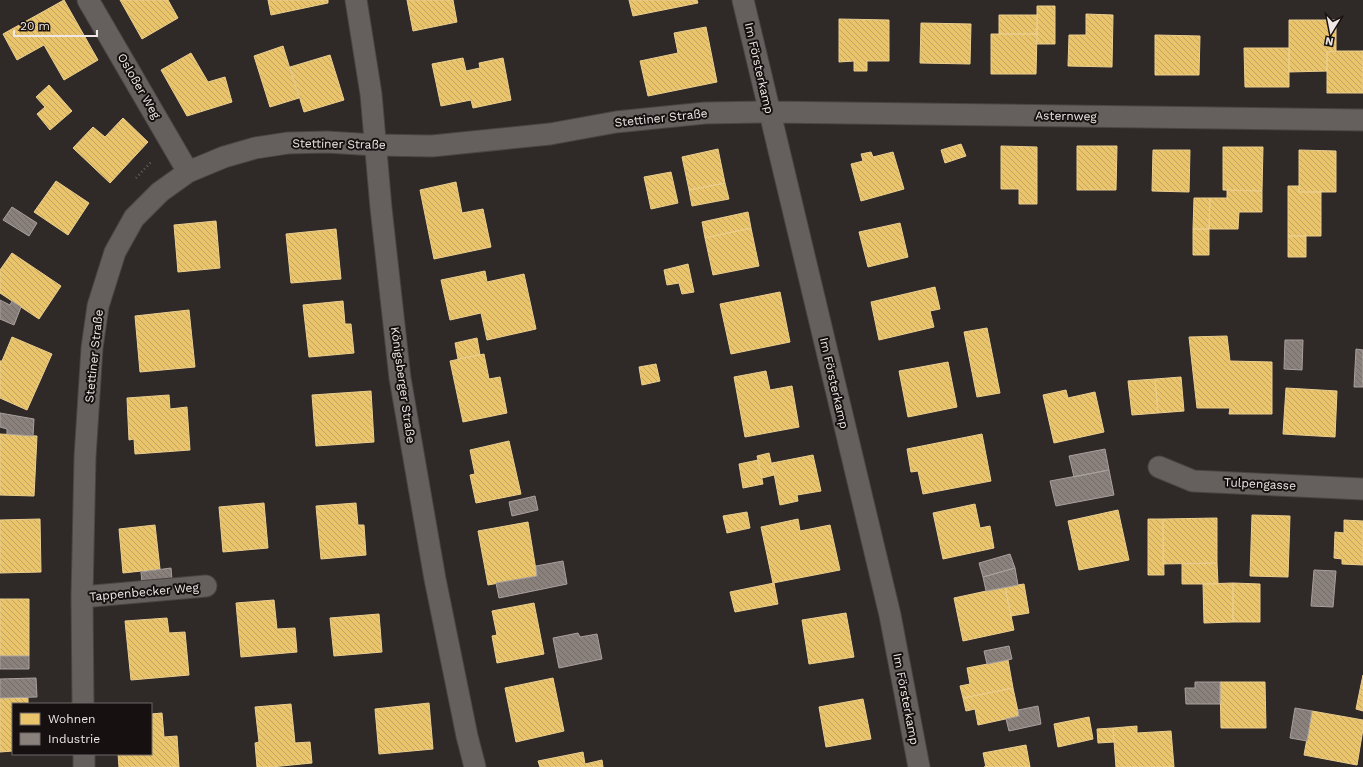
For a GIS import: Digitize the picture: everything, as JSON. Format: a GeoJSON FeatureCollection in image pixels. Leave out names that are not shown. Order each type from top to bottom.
{"type":"FeatureCollection","features":[{"type":"Feature","properties":{"kind":"street","name":"Osloßer Weg"},"geometry":{"type":"LineString","coordinates":[[88,0],[188,172]]}},
{"type":"Feature","properties":{"kind":"street","name":"Königsberger Straße"},"geometry":{"type":"LineString","coordinates":[[356,0],[371,94],[375,145],[400,378],[435,579],[467,736],[475,767]]}},
{"type":"Feature","properties":{"kind":"street","name":"Im Försterkamp"},"geometry":{"type":"LineString","coordinates":[[743,0],[890,615],[919,767]]}},
{"type":"Feature","properties":{"kind":"street","name":"Stettiner Straße"},"geometry":{"type":"LineString","coordinates":[[82,703],[82,597],[85,457],[92,348],[98,306],[115,252],[134,218],[160,192],[188,172],[224,157],[255,148],[288,143],[327,142],[375,145],[439,145],[550,134],[616,122],[705,113],[769,112]]}},
{"type":"Feature","properties":{"kind":"street","name":"Asternweg"},"geometry":{"type":"LineString","coordinates":[[769,112],[1363,120]]}},
{"type":"Feature","properties":{"kind":"street","name":"Tulpengasse"},"geometry":{"type":"LineString","coordinates":[[1159,467],[1193,481],[1363,489]]}},
{"type":"Feature","properties":{"kind":"street","name":"Tappenbecker Weg"},"geometry":{"type":"LineString","coordinates":[[82,597],[206,586]]}},
{"type":"Feature","properties":{"kind":"street"},"geometry":{"type":"LineString","coordinates":[[84,755],[84,767]]}},
{"type":"Feature","properties":{"kind":"building: Wohnen"},"geometry":{"type":"Polygon","coordinates":[[[64,0],[98,60],[64,80],[44,45],[17,60],[3,34],[64,0]]]}},
{"type":"Feature","properties":{"kind":"building: Wohnen"},"geometry":{"type":"Polygon","coordinates":[[[120,0],[168,0],[178,18],[142,39],[120,0]]]}},
{"type":"Feature","properties":{"kind":"building: Wohnen"},"geometry":{"type":"Polygon","coordinates":[[[268,0],[328,0],[328,3],[271,15],[268,0]]]}},
{"type":"Feature","properties":{"kind":"building: Wohnen"},"geometry":{"type":"Polygon","coordinates":[[[407,0],[453,0],[457,22],[413,31],[407,0]]]}},
{"type":"Feature","properties":{"kind":"building: Wohnen"},"geometry":{"type":"Polygon","coordinates":[[[629,0],[697,0],[698,3],[633,16],[629,0]]]}},
{"type":"Feature","properties":{"kind":"building: Wohnen"},"geometry":{"type":"Polygon","coordinates":[[[1037,6],[1055,6],[1055,44],[1037,44],[1037,6]]]}},
{"type":"Feature","properties":{"kind":"building: Wohnen"},"geometry":{"type":"Polygon","coordinates":[[[1086,14],[1113,15],[1112,67],[1068,66],[1069,35],[1086,35],[1086,14]]]}},
{"type":"Feature","properties":{"kind":"building: Wohnen"},"geometry":{"type":"Polygon","coordinates":[[[999,15],[1037,15],[1037,34],[999,34],[999,15]]]}},
{"type":"Feature","properties":{"kind":"building: Wohnen"},"geometry":{"type":"Polygon","coordinates":[[[839,19],[889,20],[889,61],[867,61],[867,71],[854,71],[854,61],[839,62],[839,19]]]}},
{"type":"Feature","properties":{"kind":"building: Wohnen"},"geometry":{"type":"Polygon","coordinates":[[[1289,20],[1336,20],[1336,51],[1327,52],[1327,71],[1289,72],[1289,20]]]}},
{"type":"Feature","properties":{"kind":"building: Wohnen"},"geometry":{"type":"Polygon","coordinates":[[[921,23],[971,24],[970,64],[920,63],[921,23]]]}},
{"type":"Feature","properties":{"kind":"building: Wohnen"},"geometry":{"type":"Polygon","coordinates":[[[706,27],[717,82],[648,96],[640,61],[678,53],[674,33],[706,27]]]}},
{"type":"Feature","properties":{"kind":"building: Wohnen"},"geometry":{"type":"Polygon","coordinates":[[[991,34],[1037,34],[1036,74],[991,74],[991,34]]]}},
{"type":"Feature","properties":{"kind":"building: Wohnen"},"geometry":{"type":"Polygon","coordinates":[[[1155,35],[1200,36],[1199,75],[1155,75],[1155,35]]]}},
{"type":"Feature","properties":{"kind":"building: Wohnen"},"geometry":{"type":"Polygon","coordinates":[[[283,46],[299,98],[270,107],[254,56],[283,46]]]}},
{"type":"Feature","properties":{"kind":"building: Wohnen"},"geometry":{"type":"Polygon","coordinates":[[[1244,48],[1289,48],[1289,87],[1245,87],[1244,48]]]}},
{"type":"Feature","properties":{"kind":"building: Wohnen"},"geometry":{"type":"Polygon","coordinates":[[[1363,51],[1363,93],[1327,93],[1327,52],[1363,51]]]}},
{"type":"Feature","properties":{"kind":"building: Wohnen"},"geometry":{"type":"Polygon","coordinates":[[[191,53],[208,82],[225,77],[232,102],[187,116],[161,70],[191,53]]]}},
{"type":"Feature","properties":{"kind":"building: Wohnen"},"geometry":{"type":"Polygon","coordinates":[[[330,55],[344,100],[304,112],[290,67],[330,55]]]}},
{"type":"Feature","properties":{"kind":"building: Wohnen"},"geometry":{"type":"Polygon","coordinates":[[[463,58],[466,71],[480,68],[479,63],[503,58],[511,100],[473,108],[471,100],[441,106],[432,64],[463,58]]]}},
{"type":"Feature","properties":{"kind":"building: Wohnen"},"geometry":{"type":"Polygon","coordinates":[[[49,85],[72,111],[50,130],[37,114],[45,107],[36,97],[49,85]]]}},
{"type":"Feature","properties":{"kind":"building: Wohnen"},"geometry":{"type":"Polygon","coordinates":[[[123,118],[148,142],[110,183],[73,148],[93,127],[105,137],[123,118]]]}},
{"type":"Feature","properties":{"kind":"building: Wohnen"},"geometry":{"type":"Polygon","coordinates":[[[961,144],[966,156],[945,163],[941,150],[961,144]]]}},
{"type":"Feature","properties":{"kind":"building: Wohnen"},"geometry":{"type":"Polygon","coordinates":[[[1001,146],[1037,147],[1037,204],[1019,204],[1019,189],[1001,189],[1001,146]]]}},
{"type":"Feature","properties":{"kind":"building: Wohnen"},"geometry":{"type":"Polygon","coordinates":[[[1077,146],[1117,146],[1116,190],[1077,190],[1077,146]]]}},
{"type":"Feature","properties":{"kind":"building: Wohnen"},"geometry":{"type":"Polygon","coordinates":[[[1223,147],[1263,147],[1262,191],[1223,190],[1223,147]]]}},
{"type":"Feature","properties":{"kind":"building: Wohnen"},"geometry":{"type":"Polygon","coordinates":[[[718,149],[725,183],[689,190],[682,157],[718,149]]]}},
{"type":"Feature","properties":{"kind":"building: Wohnen"},"geometry":{"type":"Polygon","coordinates":[[[1153,150],[1190,150],[1189,192],[1152,191],[1153,150]]]}},
{"type":"Feature","properties":{"kind":"building: Wohnen"},"geometry":{"type":"Polygon","coordinates":[[[1299,150],[1336,151],[1336,192],[1299,192],[1299,150]]]}},
{"type":"Feature","properties":{"kind":"building: Wohnen"},"geometry":{"type":"Polygon","coordinates":[[[871,152],[873,157],[893,152],[904,189],[861,201],[851,164],[863,161],[861,154],[871,152]]]}},
{"type":"Feature","properties":{"kind":"building: Wohnen"},"geometry":{"type":"Polygon","coordinates":[[[671,172],[678,203],[651,209],[644,177],[671,172]]]}},
{"type":"Feature","properties":{"kind":"building: Wohnen"},"geometry":{"type":"Polygon","coordinates":[[[56,181],[89,203],[68,235],[34,212],[56,181]]]}},
{"type":"Feature","properties":{"kind":"building: Wohnen"},"geometry":{"type":"Polygon","coordinates":[[[456,182],[462,213],[483,209],[491,247],[434,259],[420,190],[456,182]]]}},
{"type":"Feature","properties":{"kind":"building: Wohnen"},"geometry":{"type":"Polygon","coordinates":[[[725,183],[729,199],[692,206],[689,190],[725,183]]]}},
{"type":"Feature","properties":{"kind":"building: Wohnen"},"geometry":{"type":"Polygon","coordinates":[[[1288,186],[1299,186],[1299,192],[1321,192],[1321,236],[1288,236],[1288,186]]]}},
{"type":"Feature","properties":{"kind":"building: Wohnen"},"geometry":{"type":"Polygon","coordinates":[[[1227,190],[1262,191],[1262,212],[1239,212],[1238,229],[1209,229],[1210,198],[1227,198],[1227,190]]]}},
{"type":"Feature","properties":{"kind":"building: Wohnen"},"geometry":{"type":"Polygon","coordinates":[[[1194,198],[1210,198],[1209,229],[1193,229],[1194,198]]]}},
{"type":"Feature","properties":{"kind":"building: Wohnen"},"geometry":{"type":"Polygon","coordinates":[[[748,212],[751,228],[705,238],[702,222],[748,212]]]}},
{"type":"Feature","properties":{"kind":"building: Wohnen"},"geometry":{"type":"Polygon","coordinates":[[[216,221],[220,268],[178,272],[174,225],[216,221]]]}},
{"type":"Feature","properties":{"kind":"building: Wohnen"},"geometry":{"type":"Polygon","coordinates":[[[900,223],[908,257],[868,267],[859,232],[900,223]]]}},
{"type":"Feature","properties":{"kind":"building: Wohnen"},"geometry":{"type":"Polygon","coordinates":[[[751,228],[759,266],[713,275],[705,238],[751,228]]]}},
{"type":"Feature","properties":{"kind":"building: Wohnen"},"geometry":{"type":"Polygon","coordinates":[[[336,229],[341,279],[291,283],[286,234],[336,229]]]}},
{"type":"Feature","properties":{"kind":"building: Wohnen"},"geometry":{"type":"Polygon","coordinates":[[[1193,229],[1209,229],[1209,255],[1193,255],[1193,229]]]}},
{"type":"Feature","properties":{"kind":"building: Wohnen"},"geometry":{"type":"Polygon","coordinates":[[[1288,236],[1306,236],[1306,257],[1288,257],[1288,236]]]}},
{"type":"Feature","properties":{"kind":"building: Wohnen"},"geometry":{"type":"Polygon","coordinates":[[[12,253],[61,286],[39,319],[0,293],[0,270],[12,253]]]}},
{"type":"Feature","properties":{"kind":"building: Wohnen"},"geometry":{"type":"Polygon","coordinates":[[[688,264],[694,292],[682,294],[679,283],[667,285],[664,270],[688,264]]]}},
{"type":"Feature","properties":{"kind":"building: Wohnen"},"geometry":{"type":"Polygon","coordinates":[[[485,271],[487,282],[524,274],[536,329],[487,340],[481,313],[450,320],[441,280],[485,271]]]}},
{"type":"Feature","properties":{"kind":"building: Wohnen"},"geometry":{"type":"Polygon","coordinates":[[[935,287],[940,309],[930,311],[934,327],[879,340],[871,302],[935,287]]]}},
{"type":"Feature","properties":{"kind":"building: Wohnen"},"geometry":{"type":"Polygon","coordinates":[[[780,292],[790,342],[731,354],[720,304],[780,292]]]}},
{"type":"Feature","properties":{"kind":"building: Wohnen"},"geometry":{"type":"Polygon","coordinates":[[[343,301],[345,324],[351,324],[354,353],[309,357],[303,305],[343,301]]]}},
{"type":"Feature","properties":{"kind":"building: Wohnen"},"geometry":{"type":"Polygon","coordinates":[[[189,310],[195,367],[140,372],[135,316],[189,310]]]}},
{"type":"Feature","properties":{"kind":"building: Wohnen"},"geometry":{"type":"Polygon","coordinates":[[[987,328],[1000,393],[977,397],[964,332],[987,328]]]}},
{"type":"Feature","properties":{"kind":"building: Wohnen"},"geometry":{"type":"Polygon","coordinates":[[[1227,336],[1230,361],[1272,362],[1272,414],[1229,414],[1230,408],[1197,408],[1189,337],[1227,336]]]}},
{"type":"Feature","properties":{"kind":"building: Wohnen"},"geometry":{"type":"Polygon","coordinates":[[[12,337],[52,354],[27,410],[0,398],[0,361],[2,361],[12,337]]]}},
{"type":"Feature","properties":{"kind":"building: Wohnen"},"geometry":{"type":"Polygon","coordinates":[[[477,338],[480,355],[458,359],[455,343],[477,338]]]}},
{"type":"Feature","properties":{"kind":"building: Wohnen"},"geometry":{"type":"Polygon","coordinates":[[[484,354],[489,379],[500,377],[507,413],[463,422],[450,361],[484,354]]]}},
{"type":"Feature","properties":{"kind":"building: Wohnen"},"geometry":{"type":"Polygon","coordinates":[[[948,362],[957,407],[908,417],[899,371],[948,362]]]}},
{"type":"Feature","properties":{"kind":"building: Wohnen"},"geometry":{"type":"Polygon","coordinates":[[[656,364],[660,381],[642,385],[639,367],[656,364]]]}},
{"type":"Feature","properties":{"kind":"building: Wohnen"},"geometry":{"type":"Polygon","coordinates":[[[766,371],[770,390],[792,386],[799,427],[745,437],[734,377],[766,371]]]}},
{"type":"Feature","properties":{"kind":"building: Wohnen"},"geometry":{"type":"Polygon","coordinates":[[[1181,377],[1184,411],[1158,413],[1155,379],[1181,377]]]}},
{"type":"Feature","properties":{"kind":"building: Wohnen"},"geometry":{"type":"Polygon","coordinates":[[[1155,379],[1158,413],[1132,415],[1128,381],[1155,379]]]}},
{"type":"Feature","properties":{"kind":"building: Wohnen"},"geometry":{"type":"Polygon","coordinates":[[[1286,388],[1337,391],[1335,437],[1283,434],[1286,388]]]}},
{"type":"Feature","properties":{"kind":"building: Wohnen"},"geometry":{"type":"Polygon","coordinates":[[[1066,390],[1068,398],[1095,392],[1104,432],[1054,443],[1043,395],[1066,390]]]}},
{"type":"Feature","properties":{"kind":"building: Wohnen"},"geometry":{"type":"Polygon","coordinates":[[[371,391],[374,442],[316,446],[312,395],[371,391]]]}},
{"type":"Feature","properties":{"kind":"building: Wohnen"},"geometry":{"type":"Polygon","coordinates":[[[169,395],[170,409],[187,407],[190,450],[135,454],[134,439],[129,440],[127,398],[169,395]]]}},
{"type":"Feature","properties":{"kind":"building: Wohnen"},"geometry":{"type":"Polygon","coordinates":[[[0,434],[37,436],[34,496],[0,495],[0,434]]]}},
{"type":"Feature","properties":{"kind":"building: Wohnen"},"geometry":{"type":"Polygon","coordinates":[[[982,434],[991,481],[923,494],[918,471],[911,472],[907,449],[982,434]]]}},
{"type":"Feature","properties":{"kind":"building: Wohnen"},"geometry":{"type":"Polygon","coordinates":[[[509,441],[521,494],[476,503],[470,475],[475,474],[470,450],[509,441]]]}},
{"type":"Feature","properties":{"kind":"building: Wohnen"},"geometry":{"type":"Polygon","coordinates":[[[769,453],[774,475],[762,478],[757,456],[769,453]]]}},
{"type":"Feature","properties":{"kind":"building: Wohnen"},"geometry":{"type":"Polygon","coordinates":[[[813,455],[821,491],[797,495],[798,501],[780,505],[772,463],[813,455]]]}},
{"type":"Feature","properties":{"kind":"building: Wohnen"},"geometry":{"type":"Polygon","coordinates":[[[758,460],[763,484],[743,488],[739,464],[758,460]]]}},
{"type":"Feature","properties":{"kind":"building: Wohnen"},"geometry":{"type":"Polygon","coordinates":[[[264,503],[268,548],[223,552],[219,507],[264,503]]]}},
{"type":"Feature","properties":{"kind":"building: Wohnen"},"geometry":{"type":"Polygon","coordinates":[[[356,503],[358,525],[364,525],[366,555],[321,559],[316,506],[356,503]]]}},
{"type":"Feature","properties":{"kind":"building: Wohnen"},"geometry":{"type":"Polygon","coordinates":[[[975,504],[980,528],[990,526],[994,548],[943,559],[933,513],[975,504]]]}},
{"type":"Feature","properties":{"kind":"building: Wohnen"},"geometry":{"type":"Polygon","coordinates":[[[1118,510],[1129,560],[1079,570],[1068,521],[1118,510]]]}},
{"type":"Feature","properties":{"kind":"building: Wohnen"},"geometry":{"type":"Polygon","coordinates":[[[747,512],[750,528],[727,533],[723,516],[747,512]]]}},
{"type":"Feature","properties":{"kind":"building: Wohnen"},"geometry":{"type":"Polygon","coordinates":[[[1252,515],[1290,516],[1288,577],[1250,576],[1252,515]]]}},
{"type":"Feature","properties":{"kind":"building: Wohnen"},"geometry":{"type":"Polygon","coordinates":[[[1217,518],[1217,563],[1163,564],[1163,519],[1217,518]]]}},
{"type":"Feature","properties":{"kind":"building: Wohnen"},"geometry":{"type":"Polygon","coordinates":[[[40,519],[41,572],[0,573],[0,520],[40,519]]]}},
{"type":"Feature","properties":{"kind":"building: Wohnen"},"geometry":{"type":"Polygon","coordinates":[[[798,519],[800,531],[830,525],[840,570],[773,583],[761,527],[798,519]]]}},
{"type":"Feature","properties":{"kind":"building: Wohnen"},"geometry":{"type":"Polygon","coordinates":[[[1148,519],[1163,519],[1164,575],[1148,575],[1148,519]]]}},
{"type":"Feature","properties":{"kind":"building: Wohnen"},"geometry":{"type":"Polygon","coordinates":[[[1344,520],[1363,521],[1363,565],[1342,564],[1342,559],[1334,558],[1335,532],[1344,533],[1344,520]]]}},
{"type":"Feature","properties":{"kind":"building: Wohnen"},"geometry":{"type":"Polygon","coordinates":[[[528,522],[537,576],[488,585],[478,531],[528,522]]]}},
{"type":"Feature","properties":{"kind":"building: Wohnen"},"geometry":{"type":"Polygon","coordinates":[[[155,525],[160,569],[123,573],[119,529],[155,525]]]}},
{"type":"Feature","properties":{"kind":"building: Wohnen"},"geometry":{"type":"Polygon","coordinates":[[[1217,563],[1218,584],[1182,584],[1182,564],[1217,563]]]}},
{"type":"Feature","properties":{"kind":"building: Wohnen"},"geometry":{"type":"Polygon","coordinates":[[[774,583],[778,604],[735,612],[730,592],[774,583]]]}},
{"type":"Feature","properties":{"kind":"building: Wohnen"},"geometry":{"type":"Polygon","coordinates":[[[1233,583],[1260,584],[1260,622],[1233,622],[1233,583]]]}},
{"type":"Feature","properties":{"kind":"building: Wohnen"},"geometry":{"type":"Polygon","coordinates":[[[1233,583],[1233,622],[1204,623],[1203,584],[1233,583]]]}},
{"type":"Feature","properties":{"kind":"building: Wohnen"},"geometry":{"type":"Polygon","coordinates":[[[1024,584],[1029,613],[1011,616],[1005,587],[1024,584]]]}},
{"type":"Feature","properties":{"kind":"building: Wohnen"},"geometry":{"type":"Polygon","coordinates":[[[1005,587],[1014,630],[963,641],[954,598],[1005,587]]]}},
{"type":"Feature","properties":{"kind":"building: Wohnen"},"geometry":{"type":"Polygon","coordinates":[[[0,599],[29,599],[29,656],[0,656],[0,599]]]}},
{"type":"Feature","properties":{"kind":"building: Wohnen"},"geometry":{"type":"Polygon","coordinates":[[[274,600],[277,629],[295,628],[297,652],[241,657],[236,603],[274,600]]]}},
{"type":"Feature","properties":{"kind":"building: Wohnen"},"geometry":{"type":"Polygon","coordinates":[[[534,603],[544,654],[497,663],[492,636],[497,635],[492,611],[534,603]]]}},
{"type":"Feature","properties":{"kind":"building: Wohnen"},"geometry":{"type":"Polygon","coordinates":[[[846,613],[854,657],[809,664],[802,620],[846,613]]]}},
{"type":"Feature","properties":{"kind":"building: Wohnen"},"geometry":{"type":"Polygon","coordinates":[[[379,614],[382,652],[334,656],[330,618],[379,614]]]}},
{"type":"Feature","properties":{"kind":"building: Wohnen"},"geometry":{"type":"Polygon","coordinates":[[[167,618],[169,633],[185,632],[189,675],[131,680],[125,621],[167,618]]]}},
{"type":"Feature","properties":{"kind":"building: Wohnen"},"geometry":{"type":"Polygon","coordinates":[[[1008,660],[1013,688],[963,698],[960,686],[970,684],[967,668],[1008,660]]]}},
{"type":"Feature","properties":{"kind":"building: Wohnen"},"geometry":{"type":"Polygon","coordinates":[[[1363,675],[1363,711],[1356,709],[1363,675]]]}},
{"type":"Feature","properties":{"kind":"building: Wohnen"},"geometry":{"type":"Polygon","coordinates":[[[553,678],[564,731],[516,742],[505,688],[553,678]]]}},
{"type":"Feature","properties":{"kind":"building: Wohnen"},"geometry":{"type":"Polygon","coordinates":[[[1220,682],[1265,682],[1266,728],[1221,728],[1220,682]]]}},
{"type":"Feature","properties":{"kind":"building: Wohnen"},"geometry":{"type":"Polygon","coordinates":[[[1013,688],[1019,716],[978,725],[975,709],[966,711],[963,698],[1013,688]]]}},
{"type":"Feature","properties":{"kind":"building: Wohnen"},"geometry":{"type":"Polygon","coordinates":[[[0,698],[28,698],[28,703],[12,703],[12,751],[0,752],[0,698]]]}},
{"type":"Feature","properties":{"kind":"building: Wohnen"},"geometry":{"type":"Polygon","coordinates":[[[863,699],[871,739],[826,747],[819,707],[863,699]]]}},
{"type":"Feature","properties":{"kind":"building: Wohnen"},"geometry":{"type":"Polygon","coordinates":[[[429,703],[433,749],[379,754],[375,709],[429,703]]]}},
{"type":"Feature","properties":{"kind":"building: Wohnen"},"geometry":{"type":"Polygon","coordinates":[[[291,704],[295,743],[310,742],[312,763],[257,767],[255,743],[259,742],[255,707],[291,704]]]}},
{"type":"Feature","properties":{"kind":"building: Wohnen"},"geometry":{"type":"Polygon","coordinates":[[[1312,711],[1363,720],[1357,765],[1304,755],[1312,711]]]}},
{"type":"Feature","properties":{"kind":"building: Wohnen"},"geometry":{"type":"Polygon","coordinates":[[[162,713],[164,737],[177,736],[179,767],[119,767],[118,755],[152,755],[152,714],[162,713]]]}},
{"type":"Feature","properties":{"kind":"building: Wohnen"},"geometry":{"type":"Polygon","coordinates":[[[1089,717],[1093,739],[1058,747],[1054,724],[1089,717]]]}},
{"type":"Feature","properties":{"kind":"building: Wohnen"},"geometry":{"type":"Polygon","coordinates":[[[1137,726],[1137,733],[1171,731],[1174,767],[1116,767],[1113,728],[1137,726]]]}},
{"type":"Feature","properties":{"kind":"building: Wohnen"},"geometry":{"type":"Polygon","coordinates":[[[1113,728],[1114,742],[1098,743],[1097,729],[1113,728]]]}},
{"type":"Feature","properties":{"kind":"building: Wohnen"},"geometry":{"type":"Polygon","coordinates":[[[1026,745],[1030,767],[986,767],[983,753],[1026,745]]]}},
{"type":"Feature","properties":{"kind":"building: Wohnen"},"geometry":{"type":"Polygon","coordinates":[[[583,752],[585,764],[602,760],[603,767],[540,767],[538,761],[583,752]]]}},
{"type":"Feature","properties":{"kind":"building: Industrie"},"geometry":{"type":"Polygon","coordinates":[[[12,207],[37,223],[29,236],[3,220],[12,207]]]}},
{"type":"Feature","properties":{"kind":"building: Industrie"},"geometry":{"type":"Polygon","coordinates":[[[0,300],[10,305],[12,301],[21,307],[14,325],[0,319],[0,300]]]}},
{"type":"Feature","properties":{"kind":"building: Industrie"},"geometry":{"type":"Polygon","coordinates":[[[1285,340],[1303,340],[1302,370],[1284,369],[1285,340]]]}},
{"type":"Feature","properties":{"kind":"building: Industrie"},"geometry":{"type":"Polygon","coordinates":[[[1356,349],[1363,350],[1363,387],[1354,387],[1356,349]]]}},
{"type":"Feature","properties":{"kind":"building: Industrie"},"geometry":{"type":"Polygon","coordinates":[[[0,413],[34,419],[33,436],[7,434],[7,429],[0,427],[0,413]]]}},
{"type":"Feature","properties":{"kind":"building: Industrie"},"geometry":{"type":"Polygon","coordinates":[[[1105,449],[1109,470],[1074,477],[1069,456],[1105,449]]]}},
{"type":"Feature","properties":{"kind":"building: Industrie"},"geometry":{"type":"Polygon","coordinates":[[[1109,470],[1114,495],[1056,506],[1050,481],[1109,470]]]}},
{"type":"Feature","properties":{"kind":"building: Industrie"},"geometry":{"type":"Polygon","coordinates":[[[535,496],[538,510],[512,516],[509,502],[535,496]]]}},
{"type":"Feature","properties":{"kind":"building: Industrie"},"geometry":{"type":"Polygon","coordinates":[[[1010,554],[1015,568],[983,577],[979,563],[1010,554]]]}},
{"type":"Feature","properties":{"kind":"building: Industrie"},"geometry":{"type":"Polygon","coordinates":[[[563,561],[567,584],[499,598],[496,583],[537,576],[536,566],[563,561]]]}},
{"type":"Feature","properties":{"kind":"building: Industrie"},"geometry":{"type":"Polygon","coordinates":[[[171,568],[172,580],[142,583],[141,572],[171,568]]]}},
{"type":"Feature","properties":{"kind":"building: Industrie"},"geometry":{"type":"Polygon","coordinates":[[[1015,568],[1018,585],[986,591],[983,577],[1015,568]]]}},
{"type":"Feature","properties":{"kind":"building: Industrie"},"geometry":{"type":"Polygon","coordinates":[[[1314,570],[1336,571],[1333,607],[1311,606],[1314,570]]]}},
{"type":"Feature","properties":{"kind":"building: Industrie"},"geometry":{"type":"Polygon","coordinates":[[[578,633],[580,637],[597,634],[602,659],[559,668],[553,638],[578,633]]]}},
{"type":"Feature","properties":{"kind":"building: Industrie"},"geometry":{"type":"Polygon","coordinates":[[[1009,646],[1012,659],[987,664],[984,651],[1009,646]]]}},
{"type":"Feature","properties":{"kind":"building: Industrie"},"geometry":{"type":"Polygon","coordinates":[[[0,656],[29,656],[29,669],[0,669],[0,656]]]}},
{"type":"Feature","properties":{"kind":"building: Industrie"},"geometry":{"type":"Polygon","coordinates":[[[36,678],[37,697],[0,698],[0,679],[36,678]]]}},
{"type":"Feature","properties":{"kind":"building: Industrie"},"geometry":{"type":"Polygon","coordinates":[[[1195,682],[1220,682],[1220,704],[1186,704],[1185,688],[1195,688],[1195,682]]]}},
{"type":"Feature","properties":{"kind":"building: Industrie"},"geometry":{"type":"Polygon","coordinates":[[[1038,706],[1041,724],[1009,731],[1006,719],[1019,716],[1018,710],[1038,706]]]}},
{"type":"Feature","properties":{"kind":"building: Industrie"},"geometry":{"type":"Polygon","coordinates":[[[1295,708],[1312,711],[1307,741],[1290,738],[1295,708]]]}}]}
